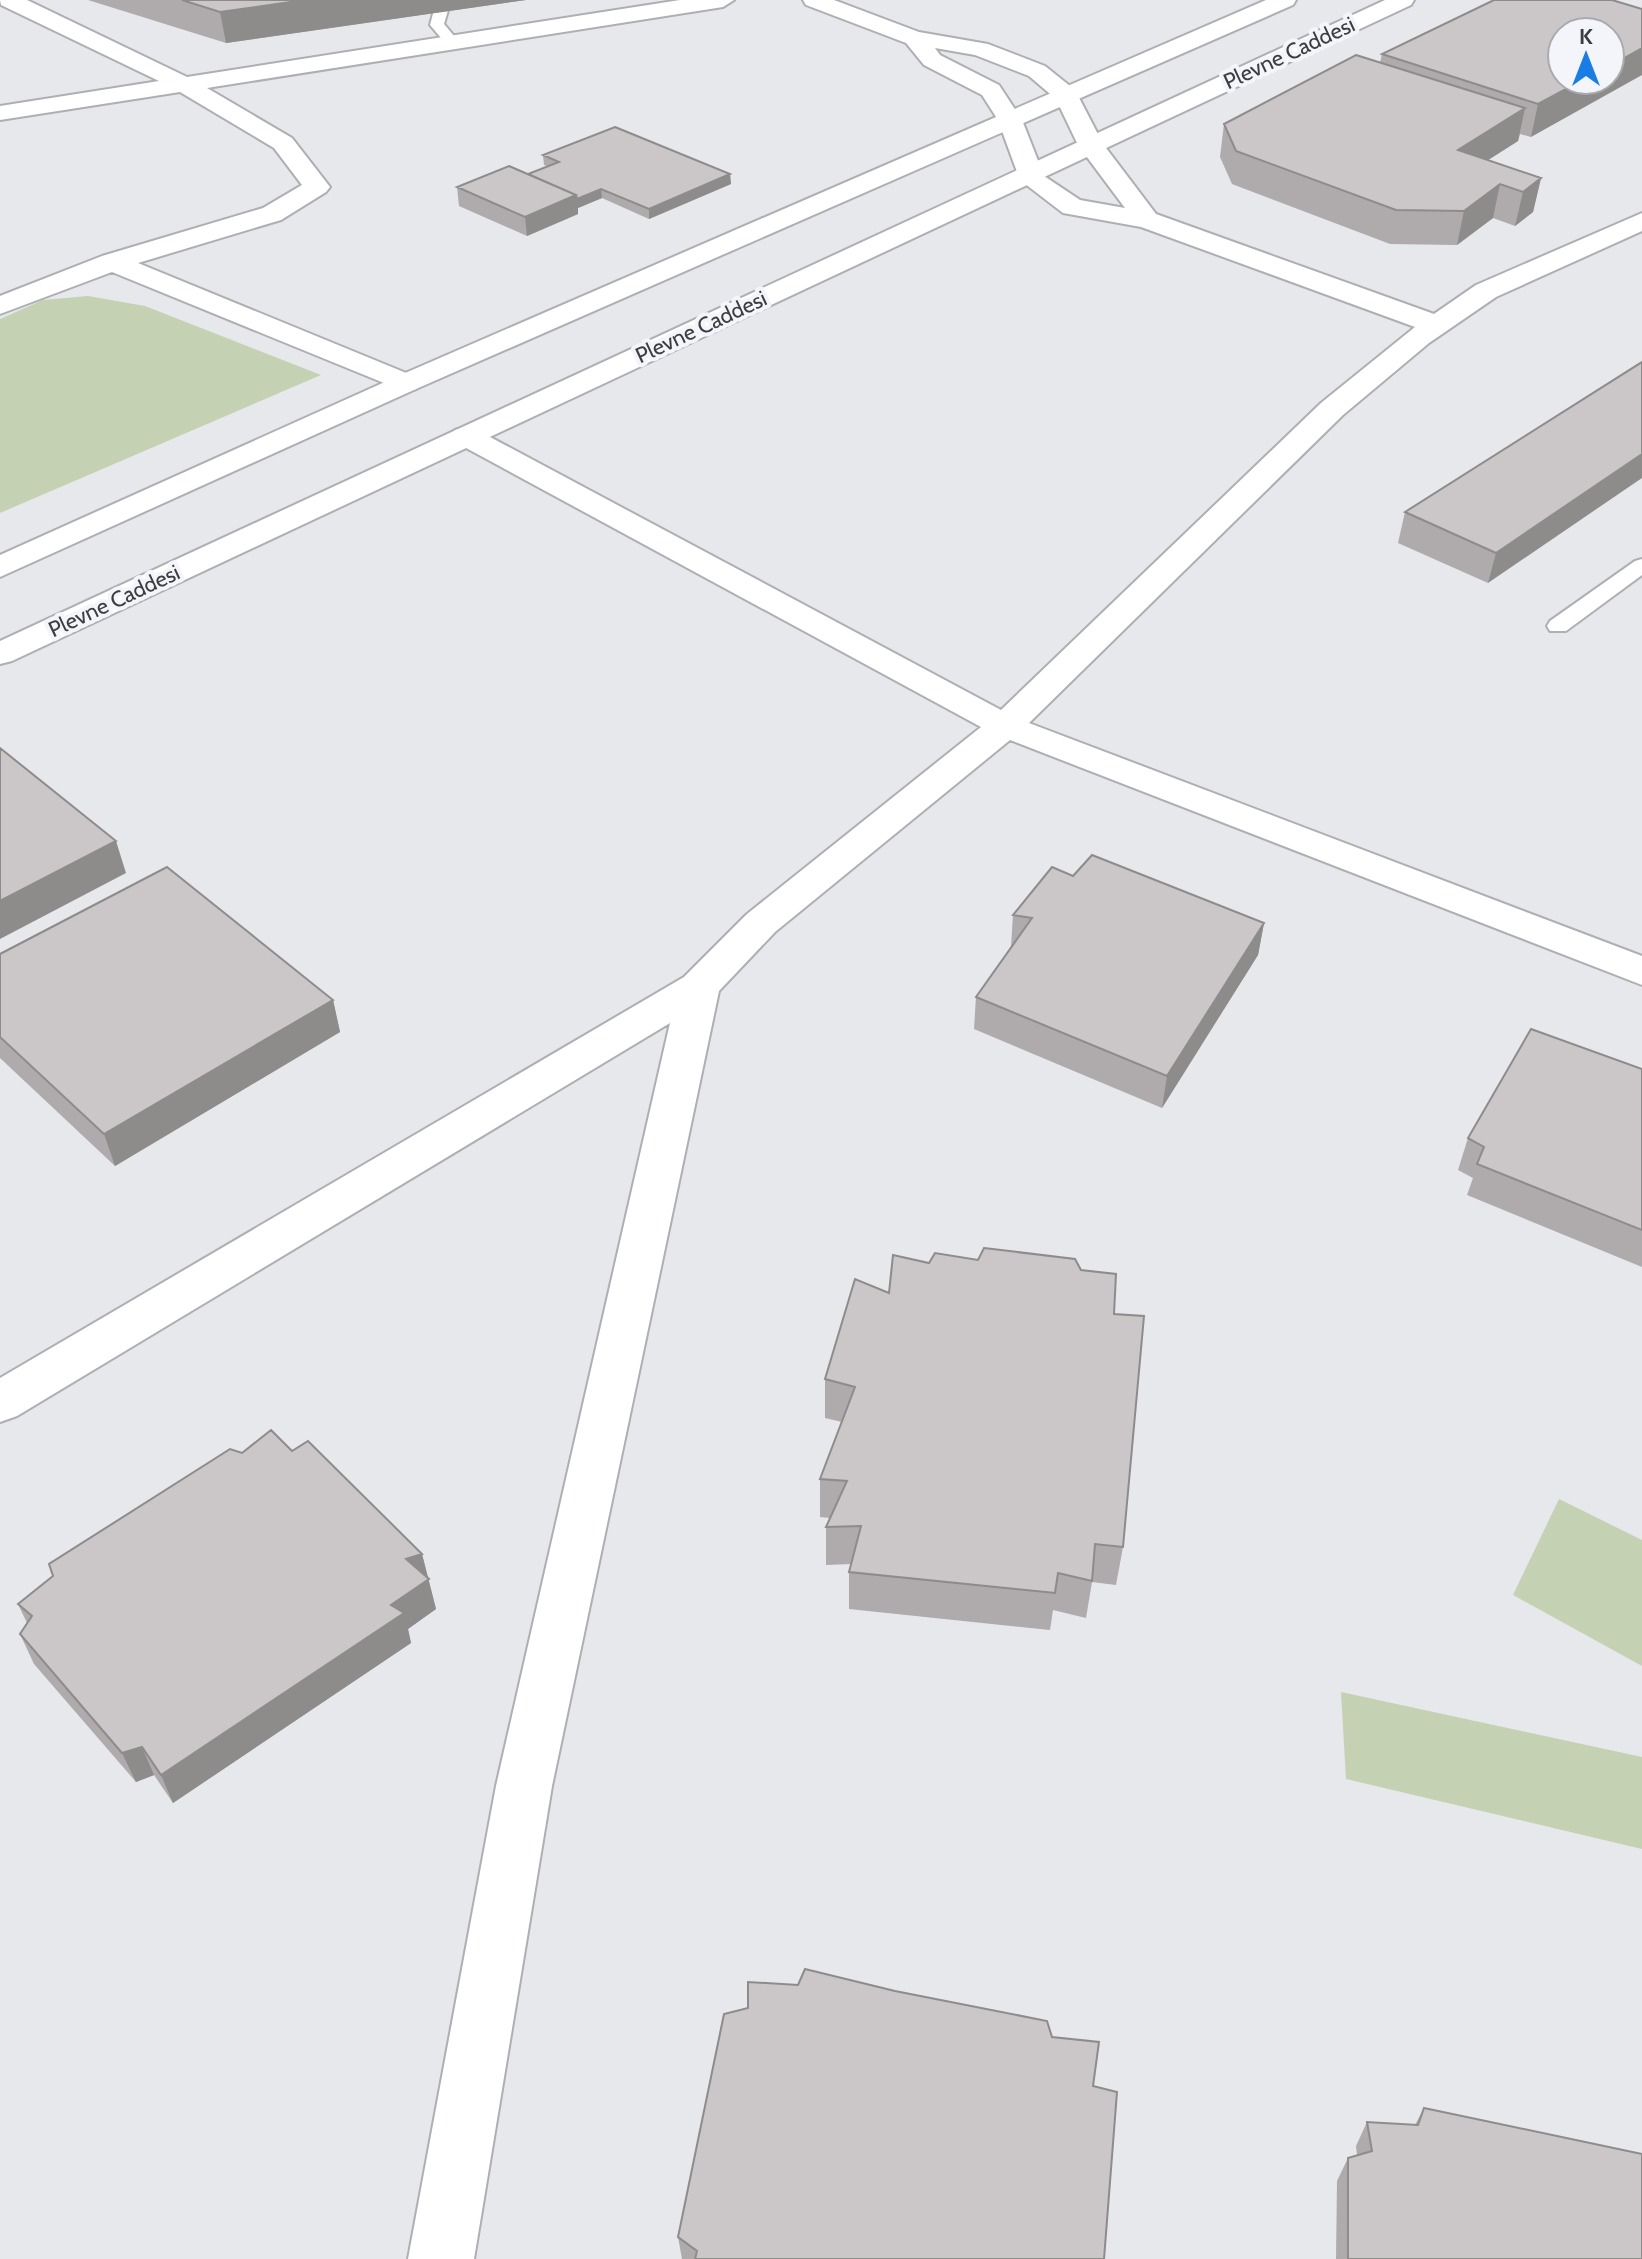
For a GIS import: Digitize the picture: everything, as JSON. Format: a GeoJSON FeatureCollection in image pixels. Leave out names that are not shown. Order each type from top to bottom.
{"type":"FeatureCollection","features":[{"type":"Feature","properties":{"kind":"street"},"geometry":{"type":"LineString","coordinates":[[0,306],[112,262],[272,214],[317,187],[283,143],[184,84],[9,0]]}},
{"type":"Feature","properties":{"kind":"street"},"geometry":{"type":"LineString","coordinates":[[0,113],[723,0]]}},
{"type":"Feature","properties":{"kind":"street"},"geometry":{"type":"LineString","coordinates":[[814,0],[914,38],[980,49],[1037,71],[1066,95],[1091,145],[1147,220]]}},
{"type":"Feature","properties":{"kind":"street","name":"Plevne Caddesi"},"geometry":{"type":"LineString","coordinates":[[0,567],[406,383],[1285,0]]}},
{"type":"Feature","properties":{"kind":"street","name":"Plevne Caddesi"},"geometry":{"type":"LineString","coordinates":[[0,654],[1403,0]]}},
{"type":"Feature","properties":{"kind":"street"},"geometry":{"type":"LineString","coordinates":[[914,38],[932,60],[991,90],[1010,120],[1033,180],[1072,207],[1147,220],[1437,325]]}},
{"type":"Feature","properties":{"kind":"street"},"geometry":{"type":"LineString","coordinates":[[0,1402],[699,987],[761,923],[1005,726],[1332,409],[1437,325],[1486,291],[1642,221]]}},
{"type":"Feature","properties":{"kind":"street"},"geometry":{"type":"LineString","coordinates":[[112,262],[406,383]]}},
{"type":"Feature","properties":{"kind":"street"},"geometry":{"type":"LineString","coordinates":[[466,436],[1005,726],[1642,971]]}},
{"type":"Feature","properties":{"kind":"street"},"geometry":{"type":"LineString","coordinates":[[441,2259],[524,1786],[699,987]]}},
{"type":"Feature","properties":{"kind":"lane"},"geometry":{"type":"LineString","coordinates":[[448,0],[442,6],[437,25],[453,43]]}},
{"type":"Feature","properties":{"kind":"lane"},"geometry":{"type":"LineString","coordinates":[[1558,626],[1642,565]]}},
{"type":"Feature","properties":{"kind":"green space"},"geometry":{"type":"Polygon","coordinates":[[[88,296],[145,306],[321,375],[0,513],[0,319],[43,300],[88,296]]]}},
{"type":"Feature","properties":{"kind":"green space"},"geometry":{"type":"Polygon","coordinates":[[[1559,1499],[1642,1540],[1642,1666],[1513,1595],[1559,1499]]]}},
{"type":"Feature","properties":{"kind":"green space"},"geometry":{"type":"Polygon","coordinates":[[[1341,1692],[1642,1757],[1642,1849],[1346,1779],[1341,1692]]]}},
{"type":"Feature","properties":{"kind":"building"},"geometry":{"type":"Polygon","coordinates":[[[182,0],[305,0],[220,12],[182,0]]]}},
{"type":"Feature","properties":{"kind":"building"},"geometry":{"type":"Polygon","coordinates":[[[1494,0],[1612,0],[1642,9],[1642,48],[1626,57],[1626,16],[1546,16],[1546,96],[1553,96],[1538,104],[1382,54],[1494,0]]]}},
{"type":"Feature","properties":{"kind":"building"},"geometry":{"type":"Polygon","coordinates":[[[1356,55],[1525,108],[1458,150],[1541,178],[1523,192],[1500,184],[1464,211],[1396,210],[1236,151],[1224,124],[1356,55]]]}},
{"type":"Feature","properties":{"kind":"building"},"geometry":{"type":"Polygon","coordinates":[[[615,127],[730,174],[649,209],[601,189],[577,199],[576,195],[528,174],[559,162],[543,155],[615,127]]]}},
{"type":"Feature","properties":{"kind":"building"},"geometry":{"type":"Polygon","coordinates":[[[509,166],[576,195],[525,217],[457,187],[509,166]]]}},
{"type":"Feature","properties":{"kind":"building"},"geometry":{"type":"Polygon","coordinates":[[[1642,362],[1642,454],[1496,553],[1405,512],[1642,362]]]}},
{"type":"Feature","properties":{"kind":"building"},"geometry":{"type":"Polygon","coordinates":[[[0,748],[116,841],[0,901],[0,748]]]}},
{"type":"Feature","properties":{"kind":"building"},"geometry":{"type":"Polygon","coordinates":[[[1092,855],[1264,923],[1167,1076],[976,997],[1032,918],[1013,915],[1052,867],[1073,876],[1092,855]]]}},
{"type":"Feature","properties":{"kind":"building"},"geometry":{"type":"Polygon","coordinates":[[[167,867],[333,1000],[104,1134],[0,1037],[0,954],[167,867]]]}},
{"type":"Feature","properties":{"kind":"building"},"geometry":{"type":"Polygon","coordinates":[[[1531,1029],[1642,1069],[1642,1230],[1477,1164],[1484,1147],[1468,1138],[1531,1029]]]}},
{"type":"Feature","properties":{"kind":"building"},"geometry":{"type":"Polygon","coordinates":[[[984,1248],[1075,1259],[1081,1270],[1116,1274],[1114,1314],[1144,1316],[1123,1547],[1095,1544],[1092,1581],[1058,1573],[1055,1593],[849,1572],[861,1526],[826,1527],[847,1481],[820,1479],[855,1387],[825,1379],[855,1279],[889,1293],[893,1255],[929,1263],[935,1253],[978,1260],[984,1248]]]}},
{"type":"Feature","properties":{"kind":"building"},"geometry":{"type":"Polygon","coordinates":[[[271,1430],[292,1451],[308,1441],[422,1554],[406,1559],[429,1579],[391,1605],[404,1613],[161,1775],[142,1747],[122,1753],[20,1634],[32,1616],[18,1604],[53,1576],[49,1564],[230,1449],[242,1453],[271,1430]]]}},
{"type":"Feature","properties":{"kind":"building"},"geometry":{"type":"Polygon","coordinates":[[[805,1969],[895,1991],[1047,2021],[1052,2037],[1099,2042],[1093,2086],[1117,2092],[1104,2259],[695,2259],[697,2251],[678,2237],[724,2014],[748,2008],[748,1982],[798,1985],[805,1969]]]}},
{"type":"Feature","properties":{"kind":"building"},"geometry":{"type":"Polygon","coordinates":[[[1424,2108],[1642,2154],[1642,2259],[1348,2259],[1348,2158],[1372,2151],[1367,2122],[1418,2125],[1424,2108]]]}}]}
